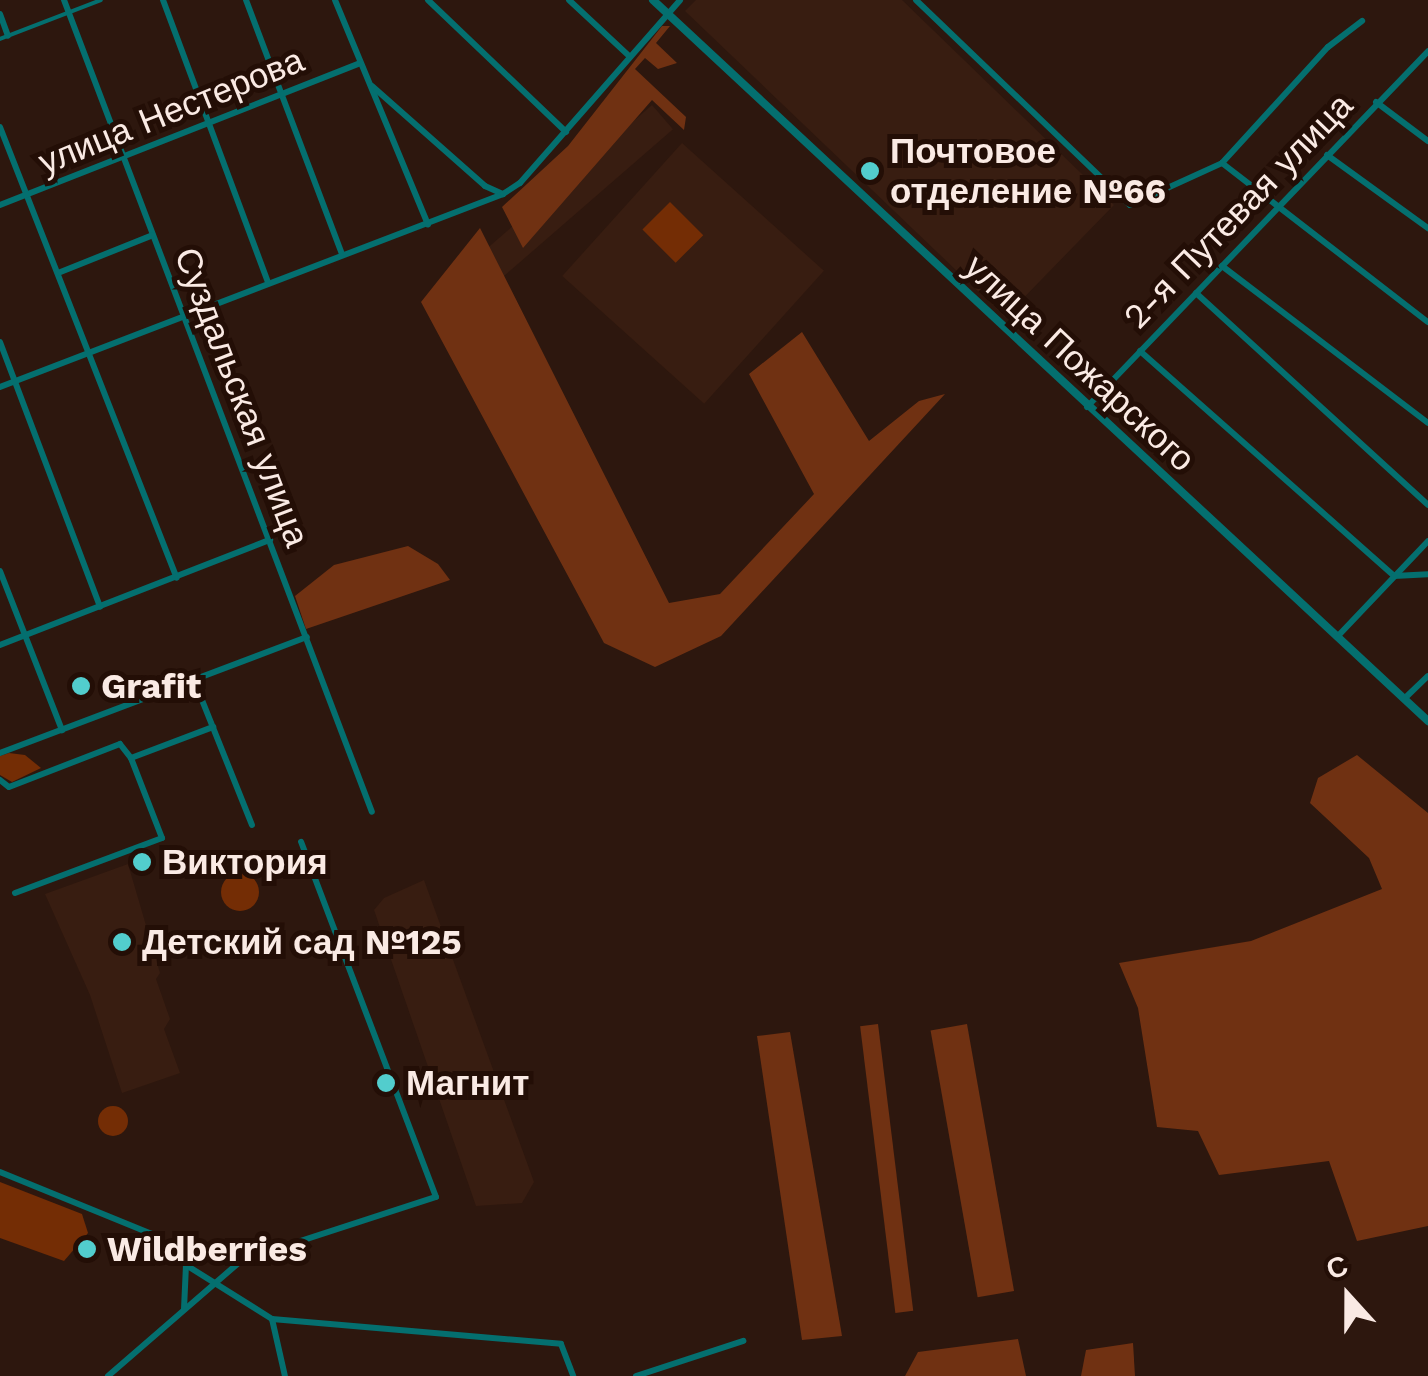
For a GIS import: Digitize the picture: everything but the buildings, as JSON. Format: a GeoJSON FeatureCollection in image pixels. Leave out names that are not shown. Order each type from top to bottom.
{"type":"FeatureCollection","features":[{"type":"Feature","properties":{"kind":"street","name":"Суздальская улица"},"geometry":{"type":"LineString","coordinates":[[64,0],[372,812]]}},
{"type":"Feature","properties":{"kind":"street"},"geometry":{"type":"LineString","coordinates":[[0,14],[4,38],[100,0]]}},
{"type":"Feature","properties":{"kind":"street"},"geometry":{"type":"LineString","coordinates":[[162,0],[268,283]]}},
{"type":"Feature","properties":{"kind":"street"},"geometry":{"type":"LineString","coordinates":[[246,0],[342,254]]}},
{"type":"Feature","properties":{"kind":"street"},"geometry":{"type":"LineString","coordinates":[[335,0],[428,224]]}},
{"type":"Feature","properties":{"kind":"street"},"geometry":{"type":"LineString","coordinates":[[428,0],[566,132]]}},
{"type":"Feature","properties":{"kind":"street"},"geometry":{"type":"LineString","coordinates":[[569,0],[628,56]]}},
{"type":"Feature","properties":{"kind":"street","name":"улица Пожарского"},"geometry":{"type":"LineString","coordinates":[[653,0],[1086,407],[1428,721]]}},
{"type":"Feature","properties":{"kind":"street"},"geometry":{"type":"LineString","coordinates":[[0,387],[503,194],[566,132],[680,0]]}},
{"type":"Feature","properties":{"kind":"street","name":"2-я Путевая улица"},"geometry":{"type":"LineString","coordinates":[[916,0],[1130,205],[1222,163],[1328,47],[1362,21]]}},
{"type":"Feature","properties":{"kind":"street","name":"2-я Путевая улица"},"geometry":{"type":"LineString","coordinates":[[1086,407],[1428,51]]}},
{"type":"Feature","properties":{"kind":"street","name":"улица Нестерова"},"geometry":{"type":"LineString","coordinates":[[0,205],[360,63]]}},
{"type":"Feature","properties":{"kind":"street"},"geometry":{"type":"LineString","coordinates":[[367,82],[485,186],[503,194]]}},
{"type":"Feature","properties":{"kind":"street"},"geometry":{"type":"LineString","coordinates":[[1376,102],[1428,141]]}},
{"type":"Feature","properties":{"kind":"street"},"geometry":{"type":"LineString","coordinates":[[0,127],[177,578]]}},
{"type":"Feature","properties":{"kind":"street"},"geometry":{"type":"LineString","coordinates":[[1327,154],[1428,228]]}},
{"type":"Feature","properties":{"kind":"street"},"geometry":{"type":"LineString","coordinates":[[1222,163],[1428,322]]}},
{"type":"Feature","properties":{"kind":"street"},"geometry":{"type":"LineString","coordinates":[[58,272],[153,235]]}},
{"type":"Feature","properties":{"kind":"street"},"geometry":{"type":"LineString","coordinates":[[1222,266],[1428,422]]}},
{"type":"Feature","properties":{"kind":"street"},"geometry":{"type":"LineString","coordinates":[[1196,292],[1428,505]]}},
{"type":"Feature","properties":{"kind":"street"},"geometry":{"type":"LineString","coordinates":[[0,342],[100,607]]}},
{"type":"Feature","properties":{"kind":"street"},"geometry":{"type":"LineString","coordinates":[[1140,351],[1394,576],[1428,574]]}},
{"type":"Feature","properties":{"kind":"street"},"geometry":{"type":"LineString","coordinates":[[0,645],[270,540]]}},
{"type":"Feature","properties":{"kind":"street"},"geometry":{"type":"LineString","coordinates":[[1336,638],[1428,541]]}},
{"type":"Feature","properties":{"kind":"street"},"geometry":{"type":"LineString","coordinates":[[0,571],[62,730]]}},
{"type":"Feature","properties":{"kind":"street"},"geometry":{"type":"LineString","coordinates":[[0,753],[306,637]]}},
{"type":"Feature","properties":{"kind":"street"},"geometry":{"type":"LineString","coordinates":[[1404,699],[1428,676]]}},
{"type":"Feature","properties":{"kind":"street"},"geometry":{"type":"LineString","coordinates":[[194,680],[252,825]]}},
{"type":"Feature","properties":{"kind":"street"},"geometry":{"type":"LineString","coordinates":[[131,758],[213,726]]}},
{"type":"Feature","properties":{"kind":"street"},"geometry":{"type":"LineString","coordinates":[[0,780],[8,787],[120,744],[131,758],[162,838],[16,894]]}},
{"type":"Feature","properties":{"kind":"street"},"geometry":{"type":"LineString","coordinates":[[108,1376],[242,1260],[436,1198],[301,842]]}},
{"type":"Feature","properties":{"kind":"street"},"geometry":{"type":"LineString","coordinates":[[0,1172],[152,1234],[186,1265],[272,1319],[562,1344],[573,1376]]}},
{"type":"Feature","properties":{"kind":"street"},"geometry":{"type":"LineString","coordinates":[[184,1311],[186,1265]]}},
{"type":"Feature","properties":{"kind":"street"},"geometry":{"type":"LineString","coordinates":[[272,1319],[284,1376]]}},
{"type":"Feature","properties":{"kind":"street"},"geometry":{"type":"LineString","coordinates":[[636,1376],[744,1341]]}},
{"type":"Feature","properties":{"kind":"shaded area"},"geometry":{"type":"Polygon","coordinates":[[[696,0],[902,0],[1114,205],[1005,317],[685,11],[696,0]]]}},
{"type":"Feature","properties":{"kind":"shaded area"},"geometry":{"type":"Polygon","coordinates":[[[662,26],[670,26],[656,43],[677,63],[658,69],[645,58],[635,69],[686,117],[684,130],[652,100],[523,248],[502,207],[568,146],[662,26]]]}},
{"type":"Feature","properties":{"kind":"shaded area"},"geometry":{"type":"Polygon","coordinates":[[[652,105],[673,129],[502,278],[481,254],[652,105]]]}},
{"type":"Feature","properties":{"kind":"shaded area"},"geometry":{"type":"Polygon","coordinates":[[[682,143],[824,271],[704,404],[562,276],[682,143]]]}},
{"type":"Feature","properties":{"kind":"shaded area"},"geometry":{"type":"Polygon","coordinates":[[[670,202],[703,235],[676,263],[642,230],[670,202]]]}},
{"type":"Feature","properties":{"kind":"shaded area"},"geometry":{"type":"Polygon","coordinates":[[[480,228],[669,603],[720,594],[814,494],[749,374],[802,332],[869,441],[919,401],[945,394],[721,636],[655,667],[604,643],[421,302],[480,228]]]}},
{"type":"Feature","properties":{"kind":"shaded area"},"geometry":{"type":"Polygon","coordinates":[[[408,546],[438,564],[450,580],[306,629],[295,596],[334,565],[408,546]]]}},
{"type":"Feature","properties":{"kind":"shaded area"},"geometry":{"type":"Polygon","coordinates":[[[25,755],[41,768],[12,782],[0,775],[0,756],[25,755]]]}},
{"type":"Feature","properties":{"kind":"shaded area"},"geometry":{"type":"Polygon","coordinates":[[[1357,755],[1428,813],[1428,1226],[1357,1241],[1329,1161],[1219,1175],[1198,1131],[1157,1127],[1138,1008],[1119,963],[1251,941],[1382,889],[1369,858],[1310,803],[1318,778],[1357,755]]]}},
{"type":"Feature","properties":{"kind":"shaded area"},"geometry":{"type":"Polygon","coordinates":[[[128,864],[160,973],[156,979],[170,1019],[164,1029],[180,1073],[122,1093],[90,995],[45,894],[128,864]]]}},
{"type":"Feature","properties":{"kind":"shaded area"},"geometry":{"type":"Polygon","coordinates":[[[240,873],[253,879],[259,892],[253,905],[240,911],[227,905],[221,892],[227,879],[240,873]]]}},
{"type":"Feature","properties":{"kind":"shaded area"},"geometry":{"type":"Polygon","coordinates":[[[424,880],[534,1182],[522,1203],[476,1206],[374,910],[384,898],[424,880]]]}},
{"type":"Feature","properties":{"kind":"shaded area"},"geometry":{"type":"Polygon","coordinates":[[[878,1024],[913,1311],[895,1313],[860,1026],[878,1024]]]}},
{"type":"Feature","properties":{"kind":"shaded area"},"geometry":{"type":"Polygon","coordinates":[[[967,1024],[1014,1291],[978,1297],[931,1030],[967,1024]]]}},
{"type":"Feature","properties":{"kind":"shaded area"},"geometry":{"type":"Polygon","coordinates":[[[790,1032],[842,1336],[802,1340],[757,1036],[790,1032]]]}},
{"type":"Feature","properties":{"kind":"shaded area"},"geometry":{"type":"Polygon","coordinates":[[[113,1106],[127,1115],[128,1121],[119,1135],[113,1136],[99,1127],[98,1121],[107,1107],[113,1106]]]}},
{"type":"Feature","properties":{"kind":"shaded area"},"geometry":{"type":"Polygon","coordinates":[[[0,1182],[82,1214],[88,1233],[64,1261],[0,1238],[0,1182]]]}},
{"type":"Feature","properties":{"kind":"shaded area"},"geometry":{"type":"Polygon","coordinates":[[[1018,1339],[1026,1376],[905,1376],[918,1352],[1018,1339]]]}},
{"type":"Feature","properties":{"kind":"shaded area"},"geometry":{"type":"Polygon","coordinates":[[[1133,1343],[1135,1376],[1081,1376],[1086,1350],[1133,1343]]]}},
{"type":"Feature","properties":{"kind":"place","name":"Почтовое отделение №66"},"geometry":{"type":"Point","coordinates":[870,171]}},
{"type":"Feature","properties":{"kind":"place","name":"Grafit"},"geometry":{"type":"Point","coordinates":[81,686]}},
{"type":"Feature","properties":{"kind":"place","name":"Виктория"},"geometry":{"type":"Point","coordinates":[142,862]}},
{"type":"Feature","properties":{"kind":"place","name":"Детский сад №125"},"geometry":{"type":"Point","coordinates":[122,942]}},
{"type":"Feature","properties":{"kind":"place","name":"Магнит"},"geometry":{"type":"Point","coordinates":[386,1083]}},
{"type":"Feature","properties":{"kind":"place","name":"Wildberries"},"geometry":{"type":"Point","coordinates":[87,1249]}}]}
